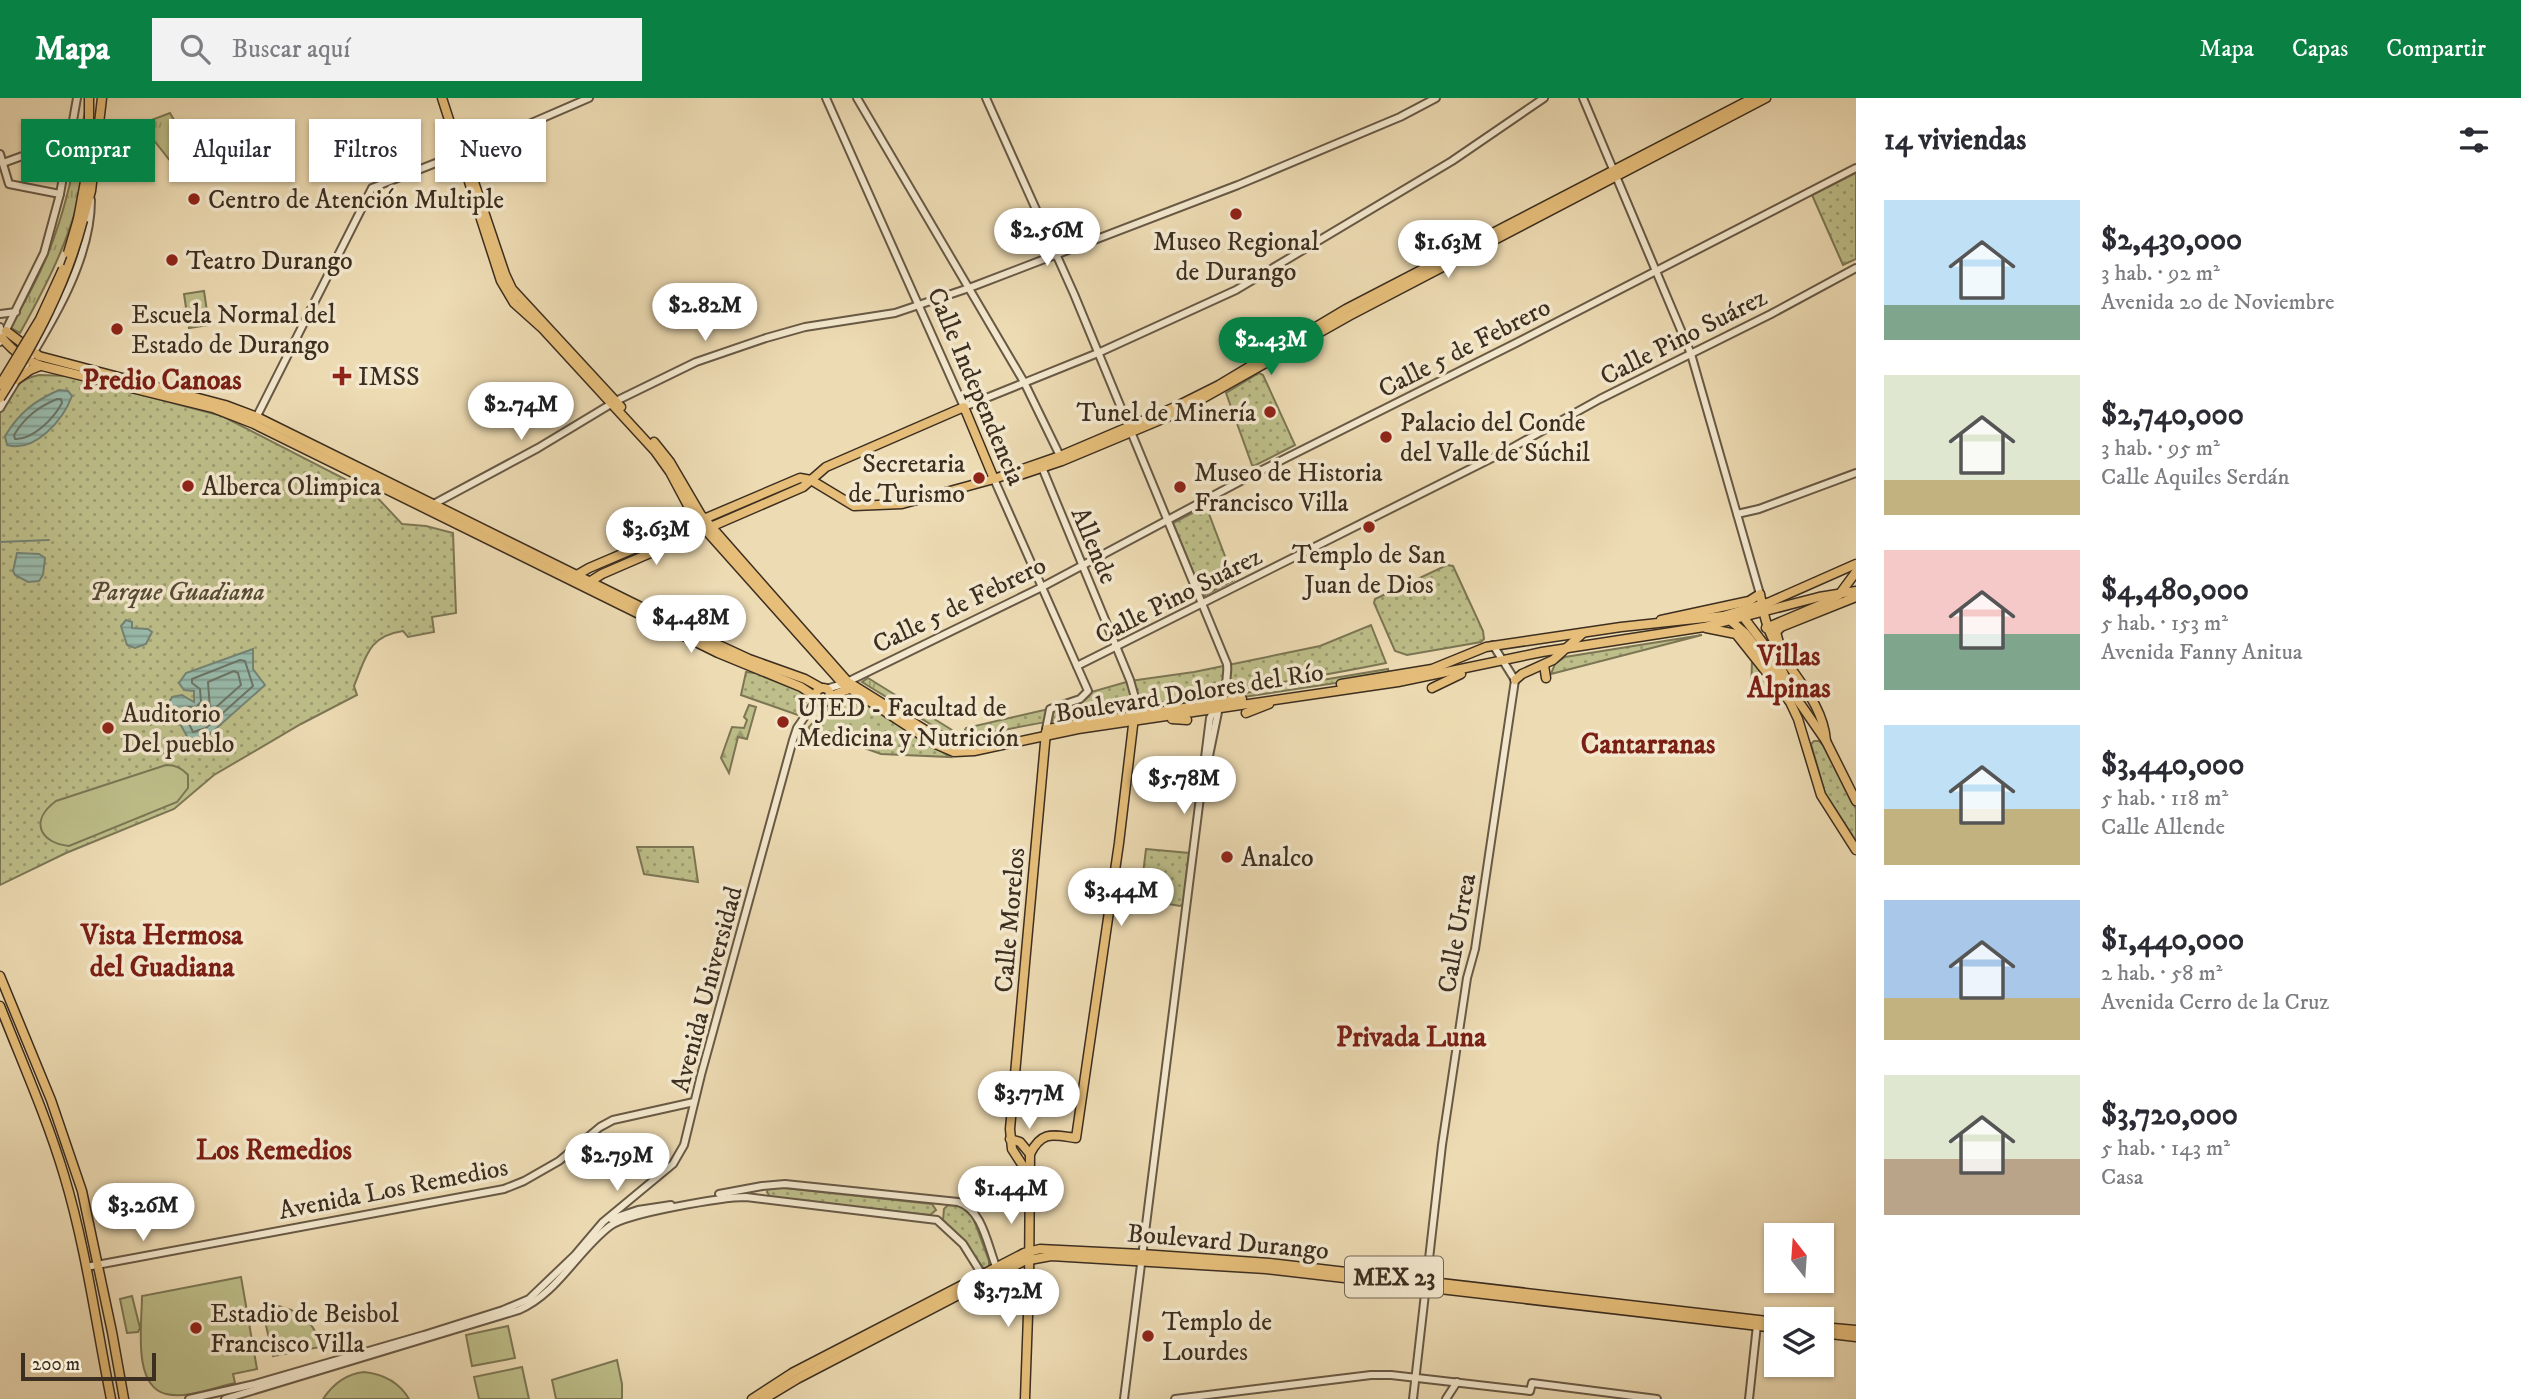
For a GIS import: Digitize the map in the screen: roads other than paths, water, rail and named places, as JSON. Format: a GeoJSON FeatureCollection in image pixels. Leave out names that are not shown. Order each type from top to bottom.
{"type":"FeatureCollection","features":[{"type":"Feature","properties":{"kind":"main road"},"geometry":{"type":"LineString","coordinates":[[83,98],[90,108]]}},
{"type":"Feature","properties":{"kind":"main road"},"geometry":{"type":"LineString","coordinates":[[0,398],[46,321],[65,280],[80,219],[89,160],[89,98]]}},
{"type":"Feature","properties":{"kind":"main road"},"geometry":{"type":"LineString","coordinates":[[0,385],[40,319],[65,263],[91,191],[104,98]]}},
{"type":"Feature","properties":{"kind":"main road","name":"Boulevard Dolores del Río"},"geometry":{"type":"LineString","coordinates":[[442,98],[450,119]]}},
{"type":"Feature","properties":{"kind":"main road","name":"Boulevard Dolores del Río"},"geometry":{"type":"LineString","coordinates":[[448,98],[453,119]]}},
{"type":"Feature","properties":{"kind":"main road"},"geometry":{"type":"LineString","coordinates":[[807,479],[848,504],[858,506],[921,500],[994,479],[1002,480],[1131,431],[1221,390],[1349,316],[1753,98]]}},
{"type":"Feature","properties":{"kind":"main road"},"geometry":{"type":"LineString","coordinates":[[1615,173],[1766,98]]}},
{"type":"Feature","properties":{"kind":"main road","name":"Boulevard Dolores del Río"},"geometry":{"type":"LineString","coordinates":[[471,182],[501,281],[514,303],[543,329],[588,379],[614,403],[655,452],[706,525],[807,644],[849,683],[930,734],[954,745],[973,745],[1182,708],[1217,708],[1424,671],[1493,645],[1723,616],[1736,609],[1763,609],[1856,591]]}},
{"type":"Feature","properties":{"kind":"main road","name":"Boulevard Dolores del Río"},"geometry":{"type":"LineString","coordinates":[[472,182],[512,289],[670,462],[706,525],[849,683]]}},
{"type":"Feature","properties":{"kind":"main road"},"geometry":{"type":"LineString","coordinates":[[514,303],[521,315]]}},
{"type":"Feature","properties":{"kind":"main road"},"geometry":{"type":"LineString","coordinates":[[2,333],[13,351],[44,362],[255,421],[572,577],[732,652],[805,679],[827,692]]}},
{"type":"Feature","properties":{"kind":"main road"},"geometry":{"type":"LineString","coordinates":[[16,380],[44,362]]}},
{"type":"Feature","properties":{"kind":"main road"},"geometry":{"type":"LineString","coordinates":[[588,379],[591,391]]}},
{"type":"Feature","properties":{"kind":"main road"},"geometry":{"type":"LineString","coordinates":[[572,577],[803,487],[807,479],[826,467],[964,407]]}},
{"type":"Feature","properties":{"kind":"main road","name":"Calle Independencia"},"geometry":{"type":"LineString","coordinates":[[964,407],[994,479]]}},
{"type":"Feature","properties":{"kind":"main road"},"geometry":{"type":"LineString","coordinates":[[655,452],[657,465]]}},
{"type":"Feature","properties":{"kind":"main road"},"geometry":{"type":"LineString","coordinates":[[586,583],[706,525]]}},
{"type":"Feature","properties":{"kind":"main road","name":"Boulevard Dolores del Río"},"geometry":{"type":"LineString","coordinates":[[1763,609],[1856,564]]}},
{"type":"Feature","properties":{"kind":"main road"},"geometry":{"type":"LineString","coordinates":[[589,569],[592,573],[602,574]]}},
{"type":"Feature","properties":{"kind":"main road"},"geometry":{"type":"LineString","coordinates":[[586,583],[589,569]]}},
{"type":"Feature","properties":{"kind":"main road"},"geometry":{"type":"LineString","coordinates":[[1762,642],[1762,634],[1768,626],[1825,603],[1839,594],[1856,572]]}},
{"type":"Feature","properties":{"kind":"main road"},"geometry":{"type":"LineString","coordinates":[[586,583],[718,653],[801,687],[816,698]]}},
{"type":"Feature","properties":{"kind":"main road"},"geometry":{"type":"LineString","coordinates":[[1515,680],[1522,674],[1544,666],[1580,642],[1628,634],[1678,615],[1736,609],[1760,594],[1774,643],[1810,695],[1825,730],[1826,741]]}},
{"type":"Feature","properties":{"kind":"main road"},"geometry":{"type":"LineString","coordinates":[[1783,656],[1776,635],[1778,630],[1856,597]]}},
{"type":"Feature","properties":{"kind":"main road"},"geometry":{"type":"LineString","coordinates":[[1736,609],[1780,665],[1825,805],[1856,850]]}},
{"type":"Feature","properties":{"kind":"main road","name":"Boulevard Dolores del Río"},"geometry":{"type":"LineString","coordinates":[[1134,717],[1158,717],[1398,682],[1571,647],[1732,621],[1736,609]]}},
{"type":"Feature","properties":{"kind":"main road"},"geometry":{"type":"LineString","coordinates":[[1723,616],[1745,633],[1789,688],[1826,741],[1856,801]]}},
{"type":"Feature","properties":{"kind":"main road"},"geometry":{"type":"LineString","coordinates":[[1704,627],[1736,634],[1795,711]]}},
{"type":"Feature","properties":{"kind":"main road"},"geometry":{"type":"LineString","coordinates":[[1571,647],[1583,633]]}},
{"type":"Feature","properties":{"kind":"main road"},"geometry":{"type":"LineString","coordinates":[[822,643],[825,655]]}},
{"type":"Feature","properties":{"kind":"main road"},"geometry":{"type":"LineString","coordinates":[[807,644],[809,656]]}},
{"type":"Feature","properties":{"kind":"main road"},"geometry":{"type":"LineString","coordinates":[[1544,666],[1546,678]]}},
{"type":"Feature","properties":{"kind":"main road"},"geometry":{"type":"LineString","coordinates":[[1432,688],[1471,668]]}},
{"type":"Feature","properties":{"kind":"main road"},"geometry":{"type":"LineString","coordinates":[[816,698],[816,692],[827,692],[849,683]]}},
{"type":"Feature","properties":{"kind":"main road"},"geometry":{"type":"LineString","coordinates":[[1246,713],[1275,703],[1280,698]]}},
{"type":"Feature","properties":{"kind":"main road"},"geometry":{"type":"LineString","coordinates":[[1166,702],[1182,708]]}},
{"type":"Feature","properties":{"kind":"main road"},"geometry":{"type":"LineString","coordinates":[[1027,1256],[1030,1237],[1030,1154],[1040,1140],[1049,1135],[1076,1138],[1117,856],[1134,717]]}},
{"type":"Feature","properties":{"kind":"main road"},"geometry":{"type":"LineString","coordinates":[[1158,717],[1187,720]]}},
{"type":"Feature","properties":{"kind":"main road","name":"Calle Morelos"},"geometry":{"type":"LineString","coordinates":[[1010,1139],[1046,732]]}},
{"type":"Feature","properties":{"kind":"main road"},"geometry":{"type":"LineString","coordinates":[[1807,750],[1808,743],[1813,738],[1826,741]]}},
{"type":"Feature","properties":{"kind":"main road"},"geometry":{"type":"LineString","coordinates":[[0,976],[82,1191],[124,1399]]}},
{"type":"Feature","properties":{"kind":"main road"},"geometry":{"type":"LineString","coordinates":[[0,1006],[60,1163],[89,1279],[111,1399]]}},
{"type":"Feature","properties":{"kind":"main road"},"geometry":{"type":"LineString","coordinates":[[24,1068],[32,1055]]}},
{"type":"Feature","properties":{"kind":"main road"},"geometry":{"type":"LineString","coordinates":[[24,1068],[39,1073]]}},
{"type":"Feature","properties":{"kind":"main road"},"geometry":{"type":"LineString","coordinates":[[1022,1399],[1027,1256],[1026,1173],[1012,1149],[1010,1139],[1020,1142],[1030,1154]]}},
{"type":"Feature","properties":{"kind":"main road"},"geometry":{"type":"LineString","coordinates":[[60,1163],[74,1188],[82,1191]]}},
{"type":"Feature","properties":{"kind":"main road"},"geometry":{"type":"LineString","coordinates":[[1030,1237],[1038,1244],[1052,1249]]}},
{"type":"Feature","properties":{"kind":"main road","name":"Boulevard Durango"},"geometry":{"type":"LineString","coordinates":[[752,1399],[792,1373],[1027,1256],[1052,1249],[1282,1265],[1764,1322]]}},
{"type":"Feature","properties":{"kind":"main road","name":"Boulevard Durango"},"geometry":{"type":"LineString","coordinates":[[1027,1256],[1142,1257]]}},
{"type":"Feature","properties":{"kind":"main road","name":"Boulevard Durango"},"geometry":{"type":"LineString","coordinates":[[764,1399],[984,1278]]}},
{"type":"Feature","properties":{"kind":"main road"},"geometry":{"type":"LineString","coordinates":[[89,1279],[101,1284]]}},
{"type":"Feature","properties":{"kind":"main road","name":"Boulevard Durango"},"geometry":{"type":"LineString","coordinates":[[1757,1322],[1764,1324]]}},
{"type":"Feature","properties":{"kind":"main road"},"geometry":{"type":"LineString","coordinates":[[1834,1327],[1856,1330]]}},
{"type":"Feature","properties":{"kind":"main road"},"geometry":{"type":"LineString","coordinates":[[1834,1334],[1856,1337]]}},
{"type":"Feature","properties":{"kind":"street"},"geometry":{"type":"LineString","coordinates":[[74,119],[77,98]]}},
{"type":"Feature","properties":{"kind":"street"},"geometry":{"type":"LineString","coordinates":[[541,119],[589,98]]}},
{"type":"Feature","properties":{"kind":"street","name":"Calle Independencia"},"geometry":{"type":"LineString","coordinates":[[826,98],[964,407]]}},
{"type":"Feature","properties":{"kind":"street"},"geometry":{"type":"LineString","coordinates":[[857,98],[1024,383],[1061,459]]}},
{"type":"Feature","properties":{"kind":"street"},"geometry":{"type":"LineString","coordinates":[[986,98],[1098,353],[1227,664],[1227,683],[1215,717],[1190,908],[1187,913]]}},
{"type":"Feature","properties":{"kind":"street"},"geometry":{"type":"LineString","coordinates":[[430,507],[614,403],[680,369],[735,347],[806,327],[882,316],[969,288],[1156,218],[1401,117],[1436,98]]}},
{"type":"Feature","properties":{"kind":"street"},"geometry":{"type":"LineString","coordinates":[[964,407],[1098,353],[1236,290],[1452,161],[1544,98]]}},
{"type":"Feature","properties":{"kind":"street"},"geometry":{"type":"LineString","coordinates":[[1583,98],[1691,354],[1760,594]]}},
{"type":"Feature","properties":{"kind":"street"},"geometry":{"type":"LineString","coordinates":[[0,153],[8,183],[60,194]]}},
{"type":"Feature","properties":{"kind":"street"},"geometry":{"type":"LineString","coordinates":[[3,163],[21,157]]}},
{"type":"Feature","properties":{"kind":"street"},"geometry":{"type":"LineString","coordinates":[[255,421],[372,188],[435,164]]}},
{"type":"Feature","properties":{"kind":"street","name":"Calle 5 de Febrero"},"geometry":{"type":"LineString","coordinates":[[849,683],[1042,587],[1289,456],[1856,169]]}},
{"type":"Feature","properties":{"kind":"street"},"geometry":{"type":"LineString","coordinates":[[2,333],[16,312],[44,253],[63,182]]}},
{"type":"Feature","properties":{"kind":"street"},"geometry":{"type":"LineString","coordinates":[[0,408],[70,281],[86,236],[91,191]]}},
{"type":"Feature","properties":{"kind":"street","name":"Calle Pino Suárez"},"geometry":{"type":"LineString","coordinates":[[1077,666],[1508,450],[1600,399],[1856,268]]}},
{"type":"Feature","properties":{"kind":"street"},"geometry":{"type":"LineString","coordinates":[[0,314],[16,312]]}},
{"type":"Feature","properties":{"kind":"street","name":"Allende"},"geometry":{"type":"LineString","coordinates":[[1041,467],[1118,647],[1134,694],[1134,717]]}},
{"type":"Feature","properties":{"kind":"street"},"geometry":{"type":"LineString","coordinates":[[1737,514],[1759,509],[1856,473]]}},
{"type":"Feature","properties":{"kind":"street","name":"Calle Independencia"},"geometry":{"type":"LineString","coordinates":[[994,479],[1088,691],[1080,699],[1051,708],[1048,714]]}},
{"type":"Feature","properties":{"kind":"street"},"geometry":{"type":"LineString","coordinates":[[1493,645],[1515,680]]}},
{"type":"Feature","properties":{"kind":"street","name":"Calle Urrea"},"geometry":{"type":"LineString","coordinates":[[1413,1399],[1442,1145],[1467,978],[1475,949],[1515,680]]}},
{"type":"Feature","properties":{"kind":"street","name":"Avenida Universidad"},"geometry":{"type":"LineString","coordinates":[[225,1399],[503,1310],[528,1298],[673,1164],[684,1145],[797,728],[816,698]]}},
{"type":"Feature","properties":{"kind":"street"},"geometry":{"type":"LineString","coordinates":[[1124,1399],[1187,913],[1217,708]]}},
{"type":"Feature","properties":{"kind":"street","name":"Calle Morelos"},"geometry":{"type":"LineString","coordinates":[[1046,732],[1048,714]]}},
{"type":"Feature","properties":{"kind":"street","name":"Avenida Los Remedios"},"geometry":{"type":"LineString","coordinates":[[86,1267],[504,1189],[559,1161],[600,1127],[613,1120],[694,1102]]}},
{"type":"Feature","properties":{"kind":"street"},"geometry":{"type":"LineString","coordinates":[[606,1224],[638,1210],[773,1184],[950,1201],[968,1205],[975,1213],[998,1271]]}},
{"type":"Feature","properties":{"kind":"street"},"geometry":{"type":"LineString","coordinates":[[606,1224],[735,1197],[913,1216],[937,1220],[949,1229],[964,1244],[984,1278]]}},
{"type":"Feature","properties":{"kind":"street"},"geometry":{"type":"LineString","coordinates":[[1749,1399],[1757,1322]]}},
{"type":"Feature","properties":{"kind":"street","name":"Avenida Universidad"},"geometry":{"type":"LineString","coordinates":[[189,1399],[217,1396],[329,1365]]}},
{"type":"Feature","properties":{"kind":"street"},"geometry":{"type":"LineString","coordinates":[[1175,1399],[1371,1375],[1657,1399]]}},
{"type":"Feature","properties":{"kind":"street"},"geometry":{"type":"LineString","coordinates":[[1446,1399],[1457,1382]]}},
{"type":"Feature","properties":{"kind":"water"},"geometry":{"type":"Polygon","coordinates":[[[59,390],[68,391],[72,396],[55,424],[28,444],[7,445],[5,436],[22,414],[35,403],[59,390]]]}},
{"type":"Feature","properties":{"kind":"water"},"geometry":{"type":"Polygon","coordinates":[[[17,553],[39,554],[45,558],[43,575],[39,581],[28,582],[15,575],[13,571],[17,553]]]}},
{"type":"Feature","properties":{"kind":"water"},"geometry":{"type":"Polygon","coordinates":[[[126,620],[132,622],[132,628],[148,629],[152,632],[146,644],[135,648],[127,645],[121,626],[126,620]]]}},
{"type":"Feature","properties":{"kind":"water"},"geometry":{"type":"Polygon","coordinates":[[[253,649],[253,669],[265,685],[210,734],[190,742],[169,703],[172,697],[182,695],[194,702],[194,691],[184,690],[179,683],[186,673],[253,649]]]}},
{"type":"Feature","properties":{"kind":"waterway"},"geometry":{"type":"LineString","coordinates":[[0,542],[49,540]]}},
{"type":"Feature","properties":{"kind":"place","name":"Centro de Atención Multiple"},"geometry":{"type":"Point","coordinates":[194,199]}},
{"type":"Feature","properties":{"kind":"place","name":"Museo Regional de Durango"},"geometry":{"type":"Point","coordinates":[1236,214]}},
{"type":"Feature","properties":{"kind":"place","name":"Teatro Durango"},"geometry":{"type":"Point","coordinates":[172,260]}},
{"type":"Feature","properties":{"kind":"place","name":"Escuela Normal del Estado de Durango"},"geometry":{"type":"Point","coordinates":[117,329]}},
{"type":"Feature","properties":{"kind":"place","name":"IMSS"},"geometry":{"type":"Point","coordinates":[342,376]}},
{"type":"Feature","properties":{"kind":"place","name":"Tunel de Minería"},"geometry":{"type":"Point","coordinates":[1270,412]}},
{"type":"Feature","properties":{"kind":"place","name":"Palacio del Conde del Valle de Súchil"},"geometry":{"type":"Point","coordinates":[1386,437]}},
{"type":"Feature","properties":{"kind":"place","name":"Secretaria de Turismo"},"geometry":{"type":"Point","coordinates":[979,478]}},
{"type":"Feature","properties":{"kind":"place","name":"Alberca Olimpica"},"geometry":{"type":"Point","coordinates":[188,486]}},
{"type":"Feature","properties":{"kind":"place","name":"Museo de Historia Francisco Villa"},"geometry":{"type":"Point","coordinates":[1180,487]}},
{"type":"Feature","properties":{"kind":"place","name":"Templo de San Juan de Dios"},"geometry":{"type":"Point","coordinates":[1369,527]}},
{"type":"Feature","properties":{"kind":"place","name":"UJED - Facultad de Medicina y Nutrición"},"geometry":{"type":"Point","coordinates":[783,722]}},
{"type":"Feature","properties":{"kind":"place","name":"Auditorio Del pueblo"},"geometry":{"type":"Point","coordinates":[108,728]}},
{"type":"Feature","properties":{"kind":"place","name":"Analco"},"geometry":{"type":"Point","coordinates":[1227,857]}},
{"type":"Feature","properties":{"kind":"place","name":"Estadio de Beisbol Francisco Villa"},"geometry":{"type":"Point","coordinates":[196,1328]}},
{"type":"Feature","properties":{"kind":"place","name":"Templo de Lourdes"},"geometry":{"type":"Point","coordinates":[1148,1336]}},
{"type":"Feature","properties":{"kind":"district","name":"Predio Canoas"},"geometry":{"type":"Point","coordinates":[162,379]}},
{"type":"Feature","properties":{"kind":"district","name":"Villas Alpinas"},"geometry":{"type":"Point","coordinates":[1789,671]}},
{"type":"Feature","properties":{"kind":"district","name":"Cantarranas"},"geometry":{"type":"Point","coordinates":[1648,743]}},
{"type":"Feature","properties":{"kind":"district","name":"Vista Hermosa del Guadiana"},"geometry":{"type":"Point","coordinates":[162,950]}},
{"type":"Feature","properties":{"kind":"district","name":"Privada Luna"},"geometry":{"type":"Point","coordinates":[1411,1036]}},
{"type":"Feature","properties":{"kind":"district","name":"Los Remedios"},"geometry":{"type":"Point","coordinates":[274,1149]}},
{"type":"Feature","properties":{"kind":"park label","name":"Parque Guadiana"},"geometry":{"type":"Point","coordinates":[177,591]}}]}
